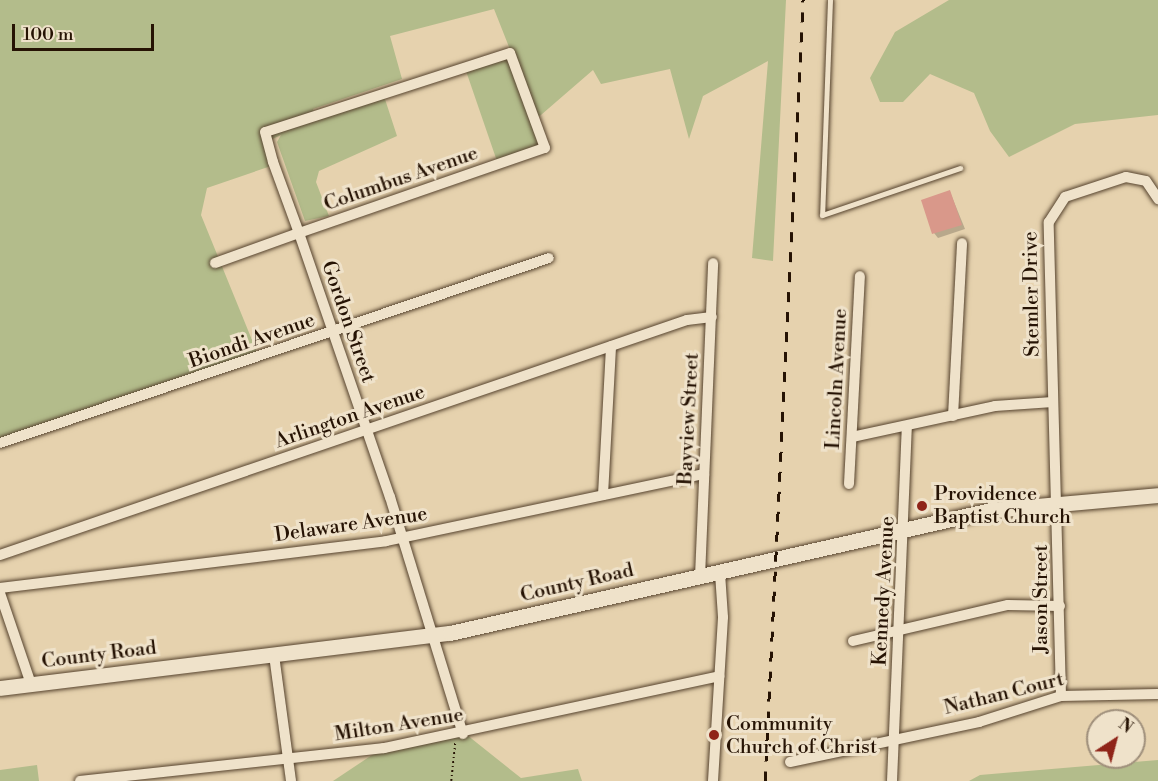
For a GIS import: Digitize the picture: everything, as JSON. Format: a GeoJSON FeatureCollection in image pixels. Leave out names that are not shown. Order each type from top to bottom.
{"type":"FeatureCollection","features":[{"type":"Feature","properties":{"kind":"street","name":"Columbus Avenue"},"geometry":{"type":"LineString","coordinates":[[215,263],[545,148],[510,53],[265,132]]}},
{"type":"Feature","properties":{"kind":"street","name":"Gordon Street"},"geometry":{"type":"LineString","coordinates":[[265,132],[273,162],[435,635],[459,735]]}},
{"type":"Feature","properties":{"kind":"street","name":"Stemler Drive"},"geometry":{"type":"LineString","coordinates":[[1057,502],[1049,222],[1054,207],[1065,198],[1126,177],[1146,181],[1158,199]]}},
{"type":"Feature","properties":{"kind":"street"},"geometry":{"type":"LineString","coordinates":[[953,416],[962,243]]}},
{"type":"Feature","properties":{"kind":"street","name":"Biondi Avenue"},"geometry":{"type":"LineString","coordinates":[[0,443],[333,333],[549,258]]}},
{"type":"Feature","properties":{"kind":"street","name":"Bayview Street"},"geometry":{"type":"LineString","coordinates":[[700,577],[713,263]]}},
{"type":"Feature","properties":{"kind":"street","name":"Lincoln Avenue"},"geometry":{"type":"LineString","coordinates":[[849,484],[860,276]]}},
{"type":"Feature","properties":{"kind":"street","name":"Arlington Avenue"},"geometry":{"type":"LineString","coordinates":[[0,555],[611,346],[712,317]]}},
{"type":"Feature","properties":{"kind":"street"},"geometry":{"type":"LineString","coordinates":[[603,495],[611,346]]}},
{"type":"Feature","properties":{"kind":"street"},"geometry":{"type":"LineString","coordinates":[[852,437],[907,428],[953,416],[1053,402]]}},
{"type":"Feature","properties":{"kind":"street","name":"Kennedy Avenue"},"geometry":{"type":"LineString","coordinates":[[892,781],[905,529],[907,428]]}},
{"type":"Feature","properties":{"kind":"street","name":"Delaware Avenue"},"geometry":{"type":"LineString","coordinates":[[0,588],[403,538],[704,474]]}},
{"type":"Feature","properties":{"kind":"street","name":"County Road"},"geometry":{"type":"LineString","coordinates":[[0,688],[435,635],[720,573],[992,510],[1057,502],[1158,495]]}},
{"type":"Feature","properties":{"kind":"street","name":"Jason Street"},"geometry":{"type":"LineString","coordinates":[[1057,502],[1060,696]]}},
{"type":"Feature","properties":{"kind":"street"},"geometry":{"type":"LineString","coordinates":[[713,781],[719,676],[720,573]]}},
{"type":"Feature","properties":{"kind":"street"},"geometry":{"type":"LineString","coordinates":[[0,593],[31,684]]}},
{"type":"Feature","properties":{"kind":"street"},"geometry":{"type":"LineString","coordinates":[[853,641],[899,633],[1008,605],[1060,606]]}},
{"type":"Feature","properties":{"kind":"street"},"geometry":{"type":"LineString","coordinates":[[274,656],[291,781]]}},
{"type":"Feature","properties":{"kind":"street","name":"Milton Avenue"},"geometry":{"type":"LineString","coordinates":[[80,781],[288,759],[459,735],[719,676]]}},
{"type":"Feature","properties":{"kind":"street","name":"Nathan Court"},"geometry":{"type":"LineString","coordinates":[[790,762],[894,738],[980,722],[1060,696],[1158,694]]}},
{"type":"Feature","properties":{"kind":"lane"},"geometry":{"type":"LineString","coordinates":[[830,0],[822,215],[960,168]]}},
{"type":"Feature","properties":{"kind":"path"},"geometry":{"type":"LineString","coordinates":[[451,781],[459,735]]}},
{"type":"Feature","properties":{"kind":"green space"},"geometry":{"type":"Polygon","coordinates":[[[0,0],[786,0],[773,261],[752,258],[768,61],[703,96],[689,139],[670,69],[601,84],[593,70],[534,121],[544,152],[499,167],[466,71],[511,52],[494,9],[390,36],[402,79],[313,109],[316,117],[383,93],[397,136],[319,171],[316,182],[329,216],[305,221],[277,142],[281,135],[264,143],[271,166],[207,188],[201,215],[259,357],[0,441],[0,0]]]}},
{"type":"Feature","properties":{"kind":"green space"},"geometry":{"type":"Polygon","coordinates":[[[949,0],[1158,0],[1158,115],[1075,124],[1009,157],[990,131],[974,93],[930,74],[903,102],[880,102],[870,78],[895,32],[949,0]]]}},
{"type":"Feature","properties":{"kind":"green space"},"geometry":{"type":"Polygon","coordinates":[[[467,735],[521,778],[578,769],[582,781],[333,781],[378,751],[467,735]]]}},
{"type":"Feature","properties":{"kind":"green space"},"geometry":{"type":"Polygon","coordinates":[[[1158,760],[1158,781],[969,781],[980,775],[1086,766],[1086,769],[1146,769],[1146,761],[1158,760]]]}},
{"type":"Feature","properties":{"kind":"green space"},"geometry":{"type":"Polygon","coordinates":[[[37,765],[39,781],[0,781],[0,770],[37,765]]]}},
{"type":"Feature","properties":{"kind":"building"},"geometry":{"type":"Polygon","coordinates":[[[950,190],[962,225],[932,234],[921,200],[950,190]]]}},
{"type":"Feature","properties":{"kind":"railway"},"geometry":{"type":"LineString","coordinates":[[765,781],[803,0]]}},
{"type":"Feature","properties":{"kind":"place","name":"Providence Baptist Church"},"geometry":{"type":"Point","coordinates":[922,506]}},
{"type":"Feature","properties":{"kind":"place","name":"Community Church of Christ"},"geometry":{"type":"Point","coordinates":[714,735]}}]}
